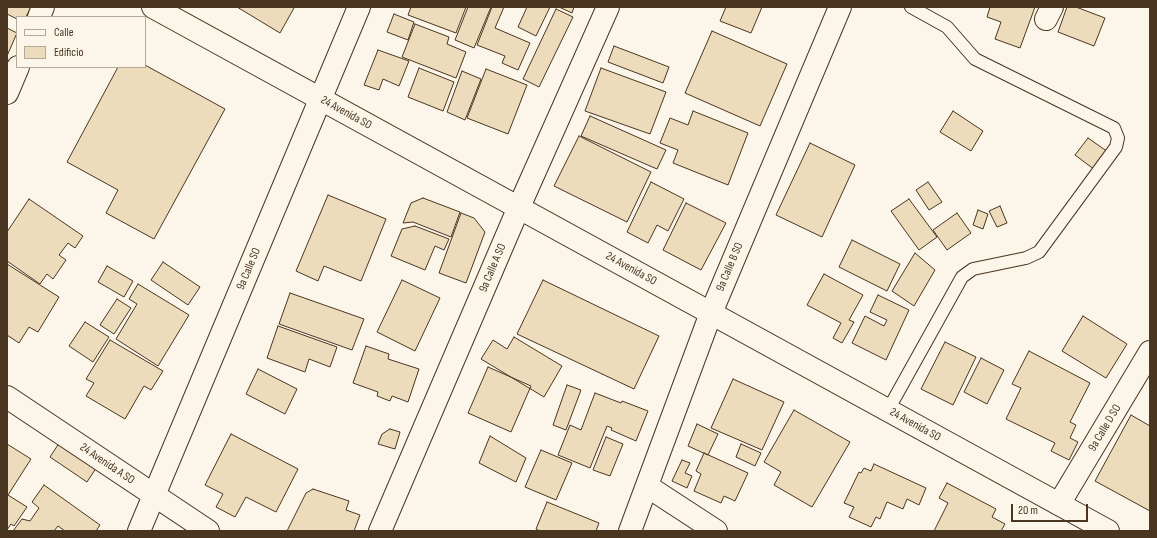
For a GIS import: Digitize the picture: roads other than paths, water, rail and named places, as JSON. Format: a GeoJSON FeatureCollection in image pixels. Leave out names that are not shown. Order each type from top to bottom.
{"type":"FeatureCollection","features":[{"type":"Feature","properties":{"kind":"street","name":"24 Avenida SO"},"geometry":{"type":"LineString","coordinates":[[153,7],[1108,531]]}},
{"type":"Feature","properties":{"kind":"street","name":"9a Calle SO"},"geometry":{"type":"LineString","coordinates":[[139,531],[359,7]]}},
{"type":"Feature","properties":{"kind":"street","name":"9a Calle A SO"},"geometry":{"type":"LineString","coordinates":[[380,531],[519,208],[608,7]]}},
{"type":"Feature","properties":{"kind":"street","name":"9a Calle B SO"},"geometry":{"type":"LineString","coordinates":[[630,531],[711,313],[840,7]]}},
{"type":"Feature","properties":{"kind":"street"},"geometry":{"type":"LineString","coordinates":[[7,94],[18,68]]}},
{"type":"Feature","properties":{"kind":"street","name":"9a Calle D SO"},"geometry":{"type":"LineString","coordinates":[[1060,504],[1150,352]]}},
{"type":"Feature","properties":{"kind":"street","name":"24 Avenida A SO"},"geometry":{"type":"LineString","coordinates":[[7,397],[208,531]]}},
{"type":"Feature","properties":{"kind":"street"},"geometry":{"type":"LineString","coordinates":[[647,486],[716,531]]}},
{"type":"Feature","properties":{"kind":"lane"},"geometry":{"type":"LineString","coordinates":[[888,410],[962,277],[974,269],[1026,258],[1039,252],[1116,147],[1118,138],[1114,128],[975,59],[947,27],[910,7]]}}]}
